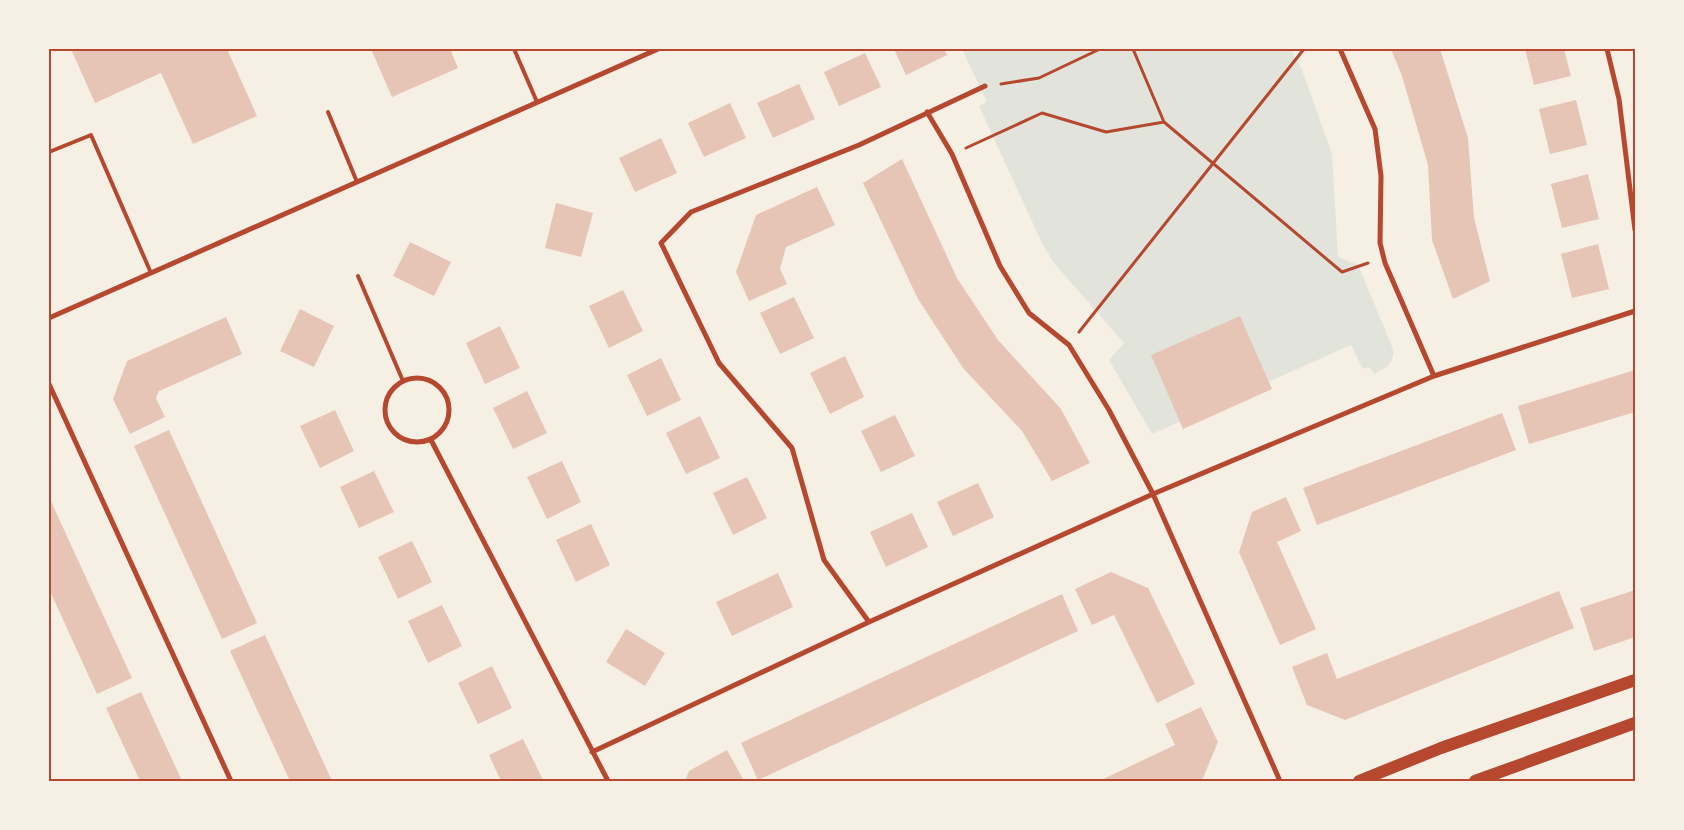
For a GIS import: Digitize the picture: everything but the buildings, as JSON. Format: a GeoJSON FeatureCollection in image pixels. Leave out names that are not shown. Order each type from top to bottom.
{"type":"FeatureCollection","features":[{"type":"Feature","properties":{"kind":"main road"},"geometry":{"type":"LineString","coordinates":[[1360,781],[1441,748],[1635,680]]}},
{"type":"Feature","properties":{"kind":"main road"},"geometry":{"type":"LineString","coordinates":[[1475,781],[1635,723]]}},
{"type":"Feature","properties":{"kind":"street"},"geometry":{"type":"LineString","coordinates":[[49,318],[658,49]]}},
{"type":"Feature","properties":{"kind":"street"},"geometry":{"type":"LineString","coordinates":[[1340,49],[1375,128],[1382,176],[1380,243],[1384,257],[1434,376]]}},
{"type":"Feature","properties":{"kind":"street"},"geometry":{"type":"LineString","coordinates":[[1607,49],[1619,99],[1635,230]]}},
{"type":"Feature","properties":{"kind":"street"},"geometry":{"type":"LineString","coordinates":[[869,622],[824,560],[792,448],[719,363],[661,243],[692,212],[859,145],[985,86]]}},
{"type":"Feature","properties":{"kind":"street"},"geometry":{"type":"LineString","coordinates":[[927,112],[952,154],[1000,266],[1029,313],[1069,345],[1109,410],[1153,494],[1280,781]]}},
{"type":"Feature","properties":{"kind":"street"},"geometry":{"type":"LineString","coordinates":[[592,752],[869,622],[1153,494],[1434,376],[1635,311]]}},
{"type":"Feature","properties":{"kind":"street"},"geometry":{"type":"LineString","coordinates":[[414,378],[430,381],[444,392],[448,402],[447,424],[431,440],[411,443],[393,433],[387,424],[384,414],[388,395],[394,386],[403,381],[414,378]]}},
{"type":"Feature","properties":{"kind":"street"},"geometry":{"type":"LineString","coordinates":[[49,384],[231,781]]}},
{"type":"Feature","properties":{"kind":"street"},"geometry":{"type":"LineString","coordinates":[[431,440],[608,781]]}},
{"type":"Feature","properties":{"kind":"lane"},"geometry":{"type":"LineString","coordinates":[[514,49],[537,102]]}},
{"type":"Feature","properties":{"kind":"lane"},"geometry":{"type":"LineString","coordinates":[[328,112],[357,182]]}},
{"type":"Feature","properties":{"kind":"lane"},"geometry":{"type":"LineString","coordinates":[[49,152],[91,135],[151,273]]}},
{"type":"Feature","properties":{"kind":"lane"},"geometry":{"type":"LineString","coordinates":[[358,276],[403,381]]}},
{"type":"Feature","properties":{"kind":"path"},"geometry":{"type":"LineString","coordinates":[[985,86],[1038,78],[1100,49]]}},
{"type":"Feature","properties":{"kind":"path"},"geometry":{"type":"LineString","coordinates":[[1133,49],[1164,122],[1342,272],[1384,257]]}},
{"type":"Feature","properties":{"kind":"path"},"geometry":{"type":"LineString","coordinates":[[1069,345],[1304,49]]}},
{"type":"Feature","properties":{"kind":"path"},"geometry":{"type":"LineString","coordinates":[[952,154],[1042,113],[1106,132],[1164,122]]}},
{"type":"Feature","properties":{"kind":"shaded area"},"geometry":{"type":"Polygon","coordinates":[[[962,49],[1291,49],[1302,70],[1332,154],[1338,257],[1358,265],[1393,349],[1391,362],[1374,374],[1369,367],[1363,369],[1351,345],[1152,434],[1109,360],[1124,343],[1053,262],[1041,241],[979,106],[987,102],[962,49]]]}}]}
